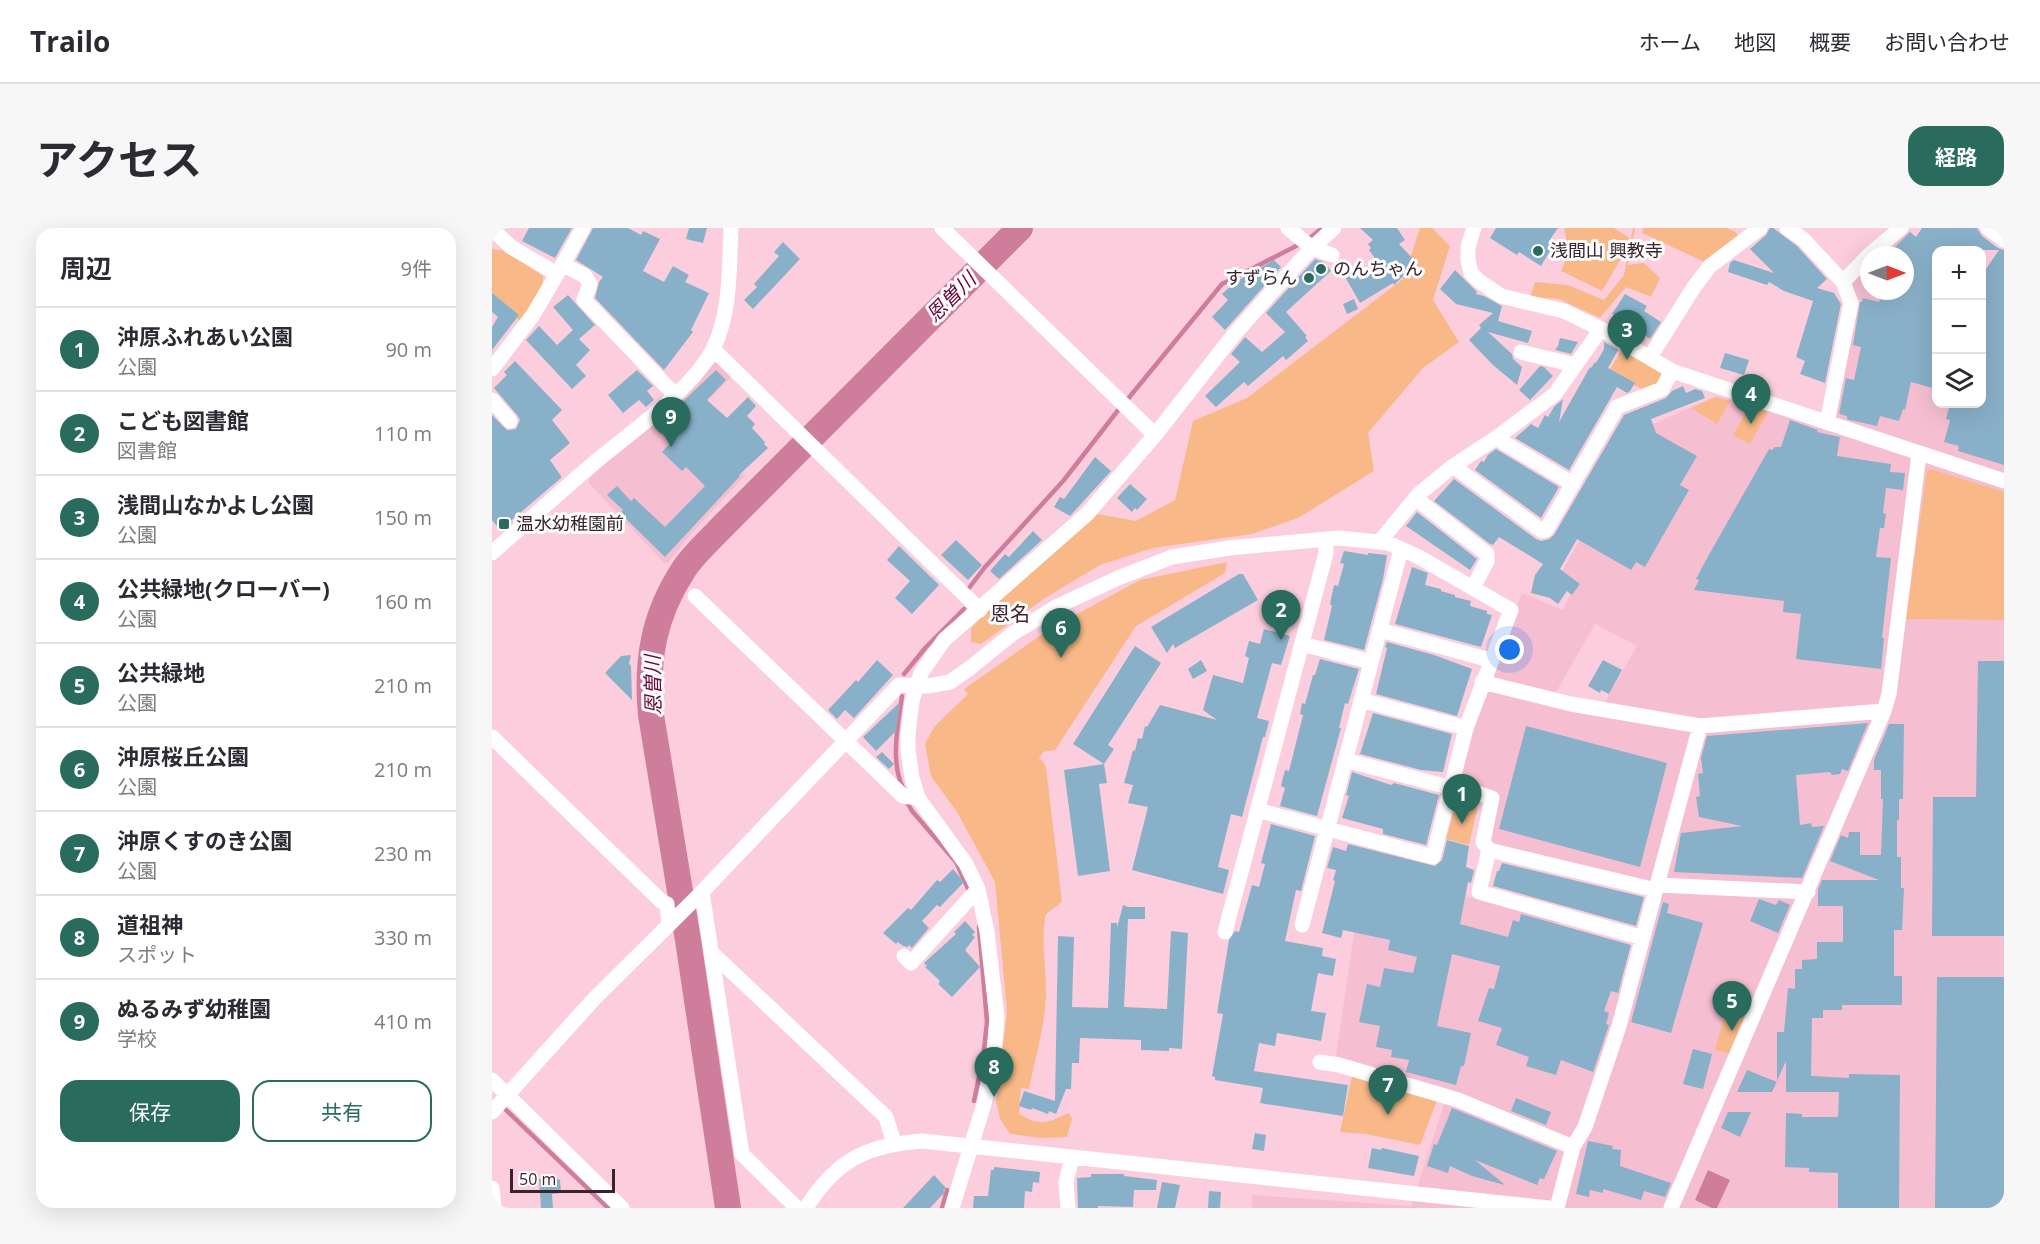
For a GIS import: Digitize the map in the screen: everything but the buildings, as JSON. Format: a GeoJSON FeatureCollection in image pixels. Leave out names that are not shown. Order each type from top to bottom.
{"type":"FeatureCollection","features":[{"type":"Feature","properties":{"kind":"street"},"geometry":{"type":"LineString","coordinates":[[492,369],[533,315],[583,228]]}},
{"type":"Feature","properties":{"kind":"street"},"geometry":{"type":"LineString","coordinates":[[492,553],[675,395],[700,369],[713,349],[726,307],[731,228]]}},
{"type":"Feature","properties":{"kind":"street"},"geometry":{"type":"LineString","coordinates":[[942,228],[1155,435]]}},
{"type":"Feature","properties":{"kind":"street"},"geometry":{"type":"LineString","coordinates":[[1288,228],[1312,248],[1332,255]]}},
{"type":"Feature","properties":{"kind":"street"},"geometry":{"type":"LineString","coordinates":[[952,1208],[973,1146],[994,1057],[997,1017],[987,932],[978,889],[966,864],[918,798],[912,778],[907,742],[916,686],[921,673],[944,640],[980,610],[1043,550],[1087,514],[1155,435],[1232,337],[1312,248],[1334,228]]}},
{"type":"Feature","properties":{"kind":"street"},"geometry":{"type":"LineString","coordinates":[[1474,228],[1468,247],[1471,273],[1501,296],[1563,311],[1601,329],[1672,371],[2004,481]]}},
{"type":"Feature","properties":{"kind":"street"},"geometry":{"type":"LineString","coordinates":[[1650,357],[1710,266],[1760,228]]}},
{"type":"Feature","properties":{"kind":"street"},"geometry":{"type":"LineString","coordinates":[[1787,228],[1803,239],[1843,282],[1851,303],[1827,423]]}},
{"type":"Feature","properties":{"kind":"street"},"geometry":{"type":"LineString","coordinates":[[1880,246],[1901,228]]}},
{"type":"Feature","properties":{"kind":"street"},"geometry":{"type":"LineString","coordinates":[[1988,228],[2004,240]]}},
{"type":"Feature","properties":{"kind":"street"},"geometry":{"type":"LineString","coordinates":[[492,229],[508,234],[511,247],[561,269],[585,276],[590,284],[584,300],[675,395]]}},
{"type":"Feature","properties":{"kind":"street"},"geometry":{"type":"LineString","coordinates":[[1843,282],[1860,264]]}},
{"type":"Feature","properties":{"kind":"street"},"geometry":{"type":"LineString","coordinates":[[1380,541],[1415,498],[1453,466],[1496,438],[1555,394],[1601,329]]}},
{"type":"Feature","properties":{"kind":"street"},"geometry":{"type":"LineString","coordinates":[[713,349],[980,610]]}},
{"type":"Feature","properties":{"kind":"street"},"geometry":{"type":"LineString","coordinates":[[1521,352],[1575,365]]}},
{"type":"Feature","properties":{"kind":"street"},"geometry":{"type":"LineString","coordinates":[[1453,466],[1542,531],[1546,530],[1617,407],[1662,389],[1672,371]]}},
{"type":"Feature","properties":{"kind":"street"},"geometry":{"type":"LineString","coordinates":[[492,400],[510,421]]}},
{"type":"Feature","properties":{"kind":"street"},"geometry":{"type":"LineString","coordinates":[[1496,438],[1573,484]]}},
{"type":"Feature","properties":{"kind":"street"},"geometry":{"type":"LineString","coordinates":[[1671,1208],[1884,711],[1889,694],[1919,454]]}},
{"type":"Feature","properties":{"kind":"street"},"geometry":{"type":"LineString","coordinates":[[1415,498],[1487,554],[1487,561],[1473,588]]}},
{"type":"Feature","properties":{"kind":"street"},"geometry":{"type":"LineString","coordinates":[[1226,932],[1326,554],[1326,539]]}},
{"type":"Feature","properties":{"kind":"street"},"geometry":{"type":"LineString","coordinates":[[499,1103],[593,1000],[701,894],[899,685],[916,686],[952,681],[1012,634],[1059,606],[1172,557],[1229,548],[1326,539],[1380,541],[1417,556],[1510,609],[1466,728],[1433,856],[1257,810]]}},
{"type":"Feature","properties":{"kind":"street"},"geometry":{"type":"LineString","coordinates":[[1302,926],[1401,549]]}},
{"type":"Feature","properties":{"kind":"street"},"geometry":{"type":"LineString","coordinates":[[695,596],[903,796],[918,798]]}},
{"type":"Feature","properties":{"kind":"street"},"geometry":{"type":"LineString","coordinates":[[1380,630],[1490,660]]}},
{"type":"Feature","properties":{"kind":"street"},"geometry":{"type":"LineString","coordinates":[[1302,644],[1371,662]]}},
{"type":"Feature","properties":{"kind":"street"},"geometry":{"type":"LineString","coordinates":[[1482,682],[1571,704],[1700,726],[1884,711]]}},
{"type":"Feature","properties":{"kind":"street"},"geometry":{"type":"LineString","coordinates":[[1361,700],[1466,728]]}},
{"type":"Feature","properties":{"kind":"street"},"geometry":{"type":"LineString","coordinates":[[1557,1208],[1574,1147],[1585,1126],[1619,1026],[1700,726]]}},
{"type":"Feature","properties":{"kind":"street"},"geometry":{"type":"LineString","coordinates":[[492,737],[661,901],[667,904],[672,923]]}},
{"type":"Feature","properties":{"kind":"street"},"geometry":{"type":"LineString","coordinates":[[1346,760],[1452,788],[1456,786],[1492,798],[1483,842],[1490,850],[1657,888],[1808,892]]}},
{"type":"Feature","properties":{"kind":"street"},"geometry":{"type":"LineString","coordinates":[[1490,850],[1479,892],[1643,938]]}},
{"type":"Feature","properties":{"kind":"street"},"geometry":{"type":"LineString","coordinates":[[911,963],[978,889]]}},
{"type":"Feature","properties":{"kind":"street"},"geometry":{"type":"LineString","coordinates":[[701,894],[742,1154],[797,1208]]}},
{"type":"Feature","properties":{"kind":"street"},"geometry":{"type":"LineString","coordinates":[[712,953],[886,1117],[894,1143]]}},
{"type":"Feature","properties":{"kind":"street"},"geometry":{"type":"LineString","coordinates":[[1320,1062],[1339,1065],[1458,1100],[1574,1147]]}},
{"type":"Feature","properties":{"kind":"street"},"geometry":{"type":"LineString","coordinates":[[492,1080],[499,1103],[622,1208]]}},
{"type":"Feature","properties":{"kind":"street"},"geometry":{"type":"LineString","coordinates":[[806,1208],[819,1187],[841,1166],[862,1153],[894,1143],[922,1141],[1549,1208]]}},
{"type":"Feature","properties":{"kind":"street"},"geometry":{"type":"LineString","coordinates":[[1068,1208],[1066,1182],[1072,1157]]}},
{"type":"Feature","properties":{"kind":"street"},"geometry":{"type":"LineString","coordinates":[[492,1188],[494,1208]]}},
{"type":"Feature","properties":{"kind":"shaded area"},"geometry":{"type":"Polygon","coordinates":[[[1420,228],[1432,228],[1450,246],[1433,300],[1459,342],[1423,368],[1368,433],[1374,471],[1298,518],[1252,534],[1153,548],[1100,565],[1045,598],[981,644],[971,642],[971,628],[1006,593],[1098,514],[1136,521],[1175,500],[1193,421],[1247,398],[1403,279],[1420,228]]]}},
{"type":"Feature","properties":{"kind":"shaded area"},"geometry":{"type":"Polygon","coordinates":[[[1564,228],[1614,228],[1630,238],[1629,245],[1602,291],[1561,271],[1569,252],[1564,228]]]}},
{"type":"Feature","properties":{"kind":"shaded area"},"geometry":{"type":"Polygon","coordinates":[[[1633,228],[1635,228],[1628,265],[1644,263],[1660,278],[1651,297],[1626,287],[1600,318],[1559,299],[1530,297],[1535,282],[1568,285],[1604,300],[1624,275],[1633,228]]]}},
{"type":"Feature","properties":{"kind":"shaded area"},"geometry":{"type":"Polygon","coordinates":[[[1643,228],[1726,228],[1736,232],[1738,236],[1709,264],[1642,233],[1643,228]]]}},
{"type":"Feature","properties":{"kind":"shaded area"},"geometry":{"type":"Polygon","coordinates":[[[1906,229],[1932,248],[1932,408],[1986,408],[1986,287],[1994,292],[2004,287],[2004,1208],[1252,1208],[1252,1195],[1411,1206],[1449,1089],[1336,1056],[1362,878],[1474,898],[1560,920],[1551,959],[1635,985],[1660,893],[1491,846],[1488,839],[1498,795],[1464,783],[1461,777],[1490,672],[1522,593],[1563,610],[1575,585],[1559,577],[1642,429],[1716,396],[1828,429],[1860,301],[1851,292],[1851,283],[1860,273],[1860,300],[1914,300],[1914,246],[1886,246],[1906,229]],[[1595,624],[1555,694],[1605,702],[1637,646],[1595,624]]]}},
{"type":"Feature","properties":{"kind":"shaded area"},"geometry":{"type":"Polygon","coordinates":[[[492,249],[506,251],[543,276],[543,287],[520,321],[492,298],[492,249]]]}},
{"type":"Feature","properties":{"kind":"shaded area"},"geometry":{"type":"Polygon","coordinates":[[[1622,349],[1661,372],[1662,379],[1659,385],[1645,391],[1609,371],[1622,349]]]}},
{"type":"Feature","properties":{"kind":"shaded area"},"geometry":{"type":"Polygon","coordinates":[[[715,363],[719,363],[731,377],[692,418],[745,476],[691,534],[668,563],[664,563],[589,483],[589,479],[715,363]]]}},
{"type":"Feature","properties":{"kind":"shaded area"},"geometry":{"type":"Polygon","coordinates":[[[1716,397],[1730,401],[1717,424],[1691,408],[1716,397]]]}},
{"type":"Feature","properties":{"kind":"shaded area"},"geometry":{"type":"Polygon","coordinates":[[[1749,407],[1768,412],[1750,444],[1733,435],[1749,407]]]}},
{"type":"Feature","properties":{"kind":"shaded area"},"geometry":{"type":"Polygon","coordinates":[[[1930,469],[2004,492],[2004,620],[1906,619],[1927,471],[1930,469]]]}},
{"type":"Feature","properties":{"kind":"shaded area"},"geometry":{"type":"Polygon","coordinates":[[[1227,562],[1225,573],[1136,626],[1055,750],[1043,752],[1039,759],[1046,767],[1062,902],[1046,914],[1044,924],[1045,1010],[1029,1089],[1021,1088],[1019,1114],[1039,1122],[1049,1121],[1069,1113],[1072,1119],[1067,1137],[1041,1138],[1010,1134],[1000,1119],[996,1101],[1007,1012],[995,882],[957,812],[931,776],[925,744],[934,727],[968,694],[964,689],[1051,628],[1140,580],[1227,562]]]}},
{"type":"Feature","properties":{"kind":"shaded area"},"geometry":{"type":"Polygon","coordinates":[[[1457,799],[1474,804],[1477,810],[1469,845],[1446,839],[1457,799]]]}},
{"type":"Feature","properties":{"kind":"shaded area"},"geometry":{"type":"Polygon","coordinates":[[[1726,1009],[1741,1009],[1752,1013],[1734,1055],[1715,1050],[1726,1009]]]}},
{"type":"Feature","properties":{"kind":"shaded area"},"geometry":{"type":"Polygon","coordinates":[[[1352,1076],[1438,1098],[1420,1145],[1366,1134],[1340,1132],[1352,1076]]]}},
{"type":"Feature","properties":{"kind":"shaded area"},"geometry":{"type":"Polygon","coordinates":[[[1708,1170],[1730,1180],[1717,1208],[1695,1200],[1708,1170]]]}},
{"type":"Feature","properties":{"kind":"waterway","name":"恩曽川"},"geometry":{"type":"LineString","coordinates":[[728,1208],[688,940],[651,715],[651,657],[659,622],[673,587],[696,554],[1020,228]]}},
{"type":"Feature","properties":{"kind":"waterway"},"geometry":{"type":"LineString","coordinates":[[1311,237],[1322,228]]}},
{"type":"Feature","properties":{"kind":"waterway"},"geometry":{"type":"LineString","coordinates":[[1127,400],[1222,284],[1300,244]]}},
{"type":"Feature","properties":{"kind":"waterway"},"geometry":{"type":"LineString","coordinates":[[969,588],[985,567],[1064,480],[1119,409]]}},
{"type":"Feature","properties":{"kind":"waterway"},"geometry":{"type":"LineString","coordinates":[[904,674],[926,647],[964,609]]}},
{"type":"Feature","properties":{"kind":"waterway"},"geometry":{"type":"LineString","coordinates":[[902,696],[896,755],[903,788]]}},
{"type":"Feature","properties":{"kind":"waterway"},"geometry":{"type":"LineString","coordinates":[[908,804],[956,862],[970,893]]}},
{"type":"Feature","properties":{"kind":"waterway"},"geometry":{"type":"LineString","coordinates":[[974,1101],[983,1058],[987,1022],[979,927]]}},
{"type":"Feature","properties":{"kind":"waterway"},"geometry":{"type":"LineString","coordinates":[[504,1108],[608,1208]]}},
{"type":"Feature","properties":{"kind":"waterway"},"geometry":{"type":"LineString","coordinates":[[942,1208],[947,1190]]}},
{"type":"Feature","properties":{"kind":"place","name":"浅間山 興教寺"},"geometry":{"type":"Point","coordinates":[1538,251]}},
{"type":"Feature","properties":{"kind":"place","name":"のんちゃん"},"geometry":{"type":"Point","coordinates":[1321,269]}},
{"type":"Feature","properties":{"kind":"place","name":"すずらん"},"geometry":{"type":"Point","coordinates":[1309,278]}},
{"type":"Feature","properties":{"kind":"place","name":"浅間山なかよし公園"},"geometry":{"type":"Point","coordinates":[1627,360]}},
{"type":"Feature","properties":{"kind":"place","name":"公共緑地(クローバー)"},"geometry":{"type":"Point","coordinates":[1751,424]}},
{"type":"Feature","properties":{"kind":"place","name":"ぬるみず幼稚園"},"geometry":{"type":"Point","coordinates":[671,447]}},
{"type":"Feature","properties":{"kind":"place","name":"温水幼稚園前"},"geometry":{"type":"Point","coordinates":[504,524]}},
{"type":"Feature","properties":{"kind":"place","name":"こども図書館"},"geometry":{"type":"Point","coordinates":[1281,640]}},
{"type":"Feature","properties":{"kind":"place","name":"沖原桜丘公園"},"geometry":{"type":"Point","coordinates":[1061,658]}},
{"type":"Feature","properties":{"kind":"place","name":"沖原ふれあい公園"},"geometry":{"type":"Point","coordinates":[1462,824]}},
{"type":"Feature","properties":{"kind":"place","name":"公共緑地"},"geometry":{"type":"Point","coordinates":[1732,1031]}},
{"type":"Feature","properties":{"kind":"place","name":"道祖神"},"geometry":{"type":"Point","coordinates":[994,1097]}},
{"type":"Feature","properties":{"kind":"place","name":"沖原くすのき公園"},"geometry":{"type":"Point","coordinates":[1388,1115]}},
{"type":"Feature","properties":{"kind":"district","name":"恩名"},"geometry":{"type":"Point","coordinates":[1010,614]}}]}
